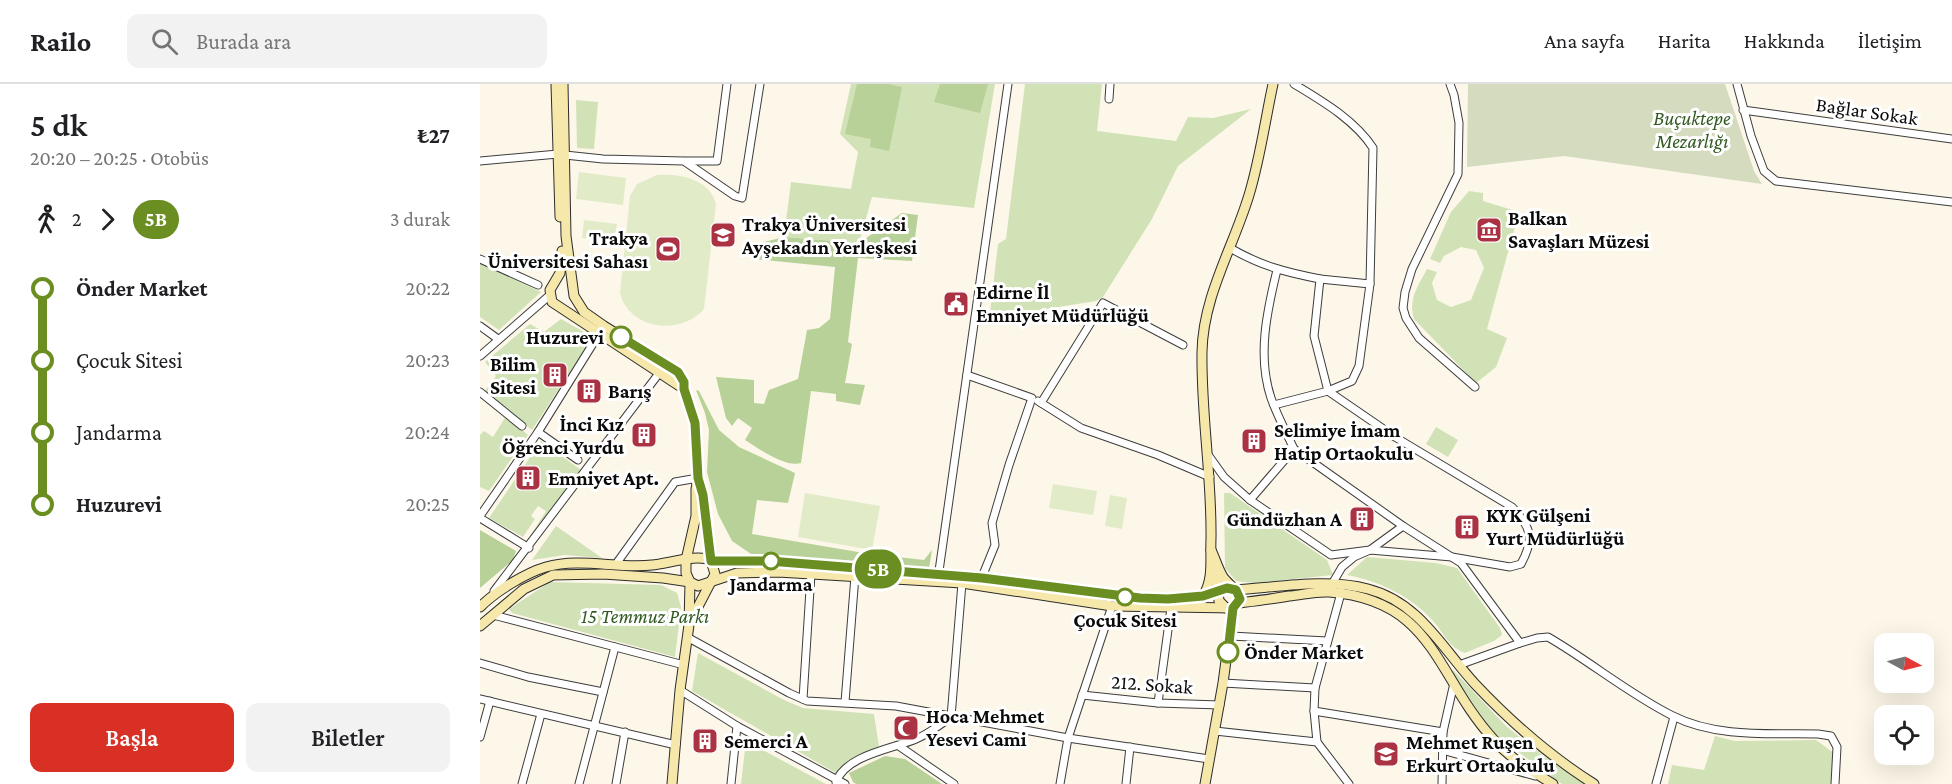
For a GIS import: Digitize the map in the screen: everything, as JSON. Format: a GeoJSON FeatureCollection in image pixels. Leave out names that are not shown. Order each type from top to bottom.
{"type":"FeatureCollection","features":[{"type":"Feature","properties":{"kind":"main road"},"geometry":{"type":"LineString","coordinates":[[556,84],[566,237],[574,296],[584,312],[601,330],[684,389]]}},
{"type":"Feature","properties":{"kind":"main road"},"geometry":{"type":"LineString","coordinates":[[563,84],[562,260],[560,273],[550,295],[552,302],[678,372],[684,382],[684,389],[695,423],[698,478],[703,495],[711,561],[715,574],[689,625]]}},
{"type":"Feature","properties":{"kind":"main road"},"geometry":{"type":"LineString","coordinates":[[1203,596],[1208,588],[1213,554],[1209,456],[1203,388],[1203,334],[1212,292],[1250,193],[1273,84]]}},
{"type":"Feature","properties":{"kind":"main road"},"geometry":{"type":"LineString","coordinates":[[555,282],[571,287]]}},
{"type":"Feature","properties":{"kind":"main road"},"geometry":{"type":"LineString","coordinates":[[672,784],[680,690],[689,625],[690,582],[686,573],[686,560],[696,516],[698,478]]}},
{"type":"Feature","properties":{"kind":"main road"},"geometry":{"type":"LineString","coordinates":[[1205,784],[1231,636],[1233,606],[1240,596],[1223,576],[1213,554]]}},
{"type":"Feature","properties":{"kind":"main road"},"geometry":{"type":"LineString","coordinates":[[1213,554],[1220,592],[1219,601],[1233,606]]}},
{"type":"Feature","properties":{"kind":"main road"},"geometry":{"type":"LineString","coordinates":[[480,608],[489,598],[536,570],[549,566],[567,563],[650,566],[701,557],[711,561],[752,560],[938,577],[962,583],[1112,606],[1172,608],[1233,606],[1314,592],[1371,589],[1389,596],[1424,622],[1476,684],[1540,744],[1594,784]]}},
{"type":"Feature","properties":{"kind":"main road"},"geometry":{"type":"LineString","coordinates":[[480,626],[524,589],[553,575],[643,576],[690,582],[703,586],[737,573],[778,572],[982,578],[1140,598],[1168,599],[1203,596],[1227,588],[1236,590],[1332,584],[1397,611],[1424,638],[1495,741],[1553,784]]}},
{"type":"Feature","properties":{"kind":"street"},"geometry":{"type":"LineString","coordinates":[[480,161],[562,154],[603,159],[717,161],[727,84]]}},
{"type":"Feature","properties":{"kind":"street"},"geometry":{"type":"LineString","coordinates":[[684,161],[735,196],[742,198],[760,84]]}},
{"type":"Feature","properties":{"kind":"street"},"geometry":{"type":"LineString","coordinates":[[938,577],[1008,84]]}},
{"type":"Feature","properties":{"kind":"street"},"geometry":{"type":"LineString","coordinates":[[1109,99],[1110,84]]}},
{"type":"Feature","properties":{"kind":"street"},"geometry":{"type":"LineString","coordinates":[[1274,405],[1328,392],[1352,381],[1357,373],[1370,284],[1373,148],[1365,136],[1327,104],[1294,84]]}},
{"type":"Feature","properties":{"kind":"street"},"geometry":{"type":"LineString","coordinates":[[1450,84],[1459,123],[1458,174],[1412,269],[1403,308],[1406,318],[1419,338],[1475,387]]}},
{"type":"Feature","properties":{"kind":"street"},"geometry":{"type":"LineString","coordinates":[[1737,84],[1743,110],[1764,171],[1776,181],[1952,202]]}},
{"type":"Feature","properties":{"kind":"street","name":"Bağlar Sokak"},"geometry":{"type":"LineString","coordinates":[[1743,110],[1952,139]]}},
{"type":"Feature","properties":{"kind":"street"},"geometry":{"type":"LineString","coordinates":[[1230,248],[1249,259],[1277,270],[1320,279],[1370,284]]}},
{"type":"Feature","properties":{"kind":"street"},"geometry":{"type":"LineString","coordinates":[[480,259],[538,285]]}},
{"type":"Feature","properties":{"kind":"street"},"geometry":{"type":"LineString","coordinates":[[1277,270],[1268,305],[1264,343],[1265,368],[1270,397],[1294,449],[1403,526],[1461,563],[1520,643]]}},
{"type":"Feature","properties":{"kind":"street"},"geometry":{"type":"LineString","coordinates":[[1209,456],[1224,477],[1250,500],[1331,555],[1370,550],[1452,557],[1510,567],[1521,564],[1528,552],[1530,535],[1527,522],[1512,507],[1395,438],[1328,392],[1314,336],[1320,279]]}},
{"type":"Feature","properties":{"kind":"street"},"geometry":{"type":"LineString","coordinates":[[480,356],[550,295]]}},
{"type":"Feature","properties":{"kind":"street"},"geometry":{"type":"LineString","coordinates":[[1041,403],[1102,303],[1183,345]]}},
{"type":"Feature","properties":{"kind":"street"},"geometry":{"type":"LineString","coordinates":[[480,326],[498,339]]}},
{"type":"Feature","properties":{"kind":"street"},"geometry":{"type":"LineString","coordinates":[[529,548],[480,517],[538,432],[601,330]]}},
{"type":"Feature","properties":{"kind":"street"},"geometry":{"type":"LineString","coordinates":[[489,598],[660,372]]}},
{"type":"Feature","properties":{"kind":"street"},"geometry":{"type":"LineString","coordinates":[[967,375],[1032,398],[1081,428],[1158,455],[1210,477]]}},
{"type":"Feature","properties":{"kind":"street"},"geometry":{"type":"LineString","coordinates":[[480,392],[522,426]]}},
{"type":"Feature","properties":{"kind":"street"},"geometry":{"type":"LineString","coordinates":[[982,578],[995,545],[992,523],[1032,398]]}},
{"type":"Feature","properties":{"kind":"street"},"geometry":{"type":"LineString","coordinates":[[538,432],[578,460]]}},
{"type":"Feature","properties":{"kind":"street"},"geometry":{"type":"LineString","coordinates":[[1250,500],[1294,449]]}},
{"type":"Feature","properties":{"kind":"street"},"geometry":{"type":"LineString","coordinates":[[616,564],[675,482],[698,478]]}},
{"type":"Feature","properties":{"kind":"street"},"geometry":{"type":"LineString","coordinates":[[1332,584],[1342,567],[1354,557],[1370,550],[1403,526]]}},
{"type":"Feature","properties":{"kind":"street"},"geometry":{"type":"LineString","coordinates":[[803,699],[811,574]]}},
{"type":"Feature","properties":{"kind":"street"},"geometry":{"type":"LineString","coordinates":[[845,702],[855,576]]}},
{"type":"Feature","properties":{"kind":"street"},"geometry":{"type":"LineString","coordinates":[[951,717],[962,583]]}},
{"type":"Feature","properties":{"kind":"street"},"geometry":{"type":"LineString","coordinates":[[1343,589],[1327,641],[1316,688],[1314,711],[1317,742],[1349,784]]}},
{"type":"Feature","properties":{"kind":"street"},"geometry":{"type":"LineString","coordinates":[[1060,784],[1068,738],[1112,606]]}},
{"type":"Feature","properties":{"kind":"street"},"geometry":{"type":"LineString","coordinates":[[1158,703],[1172,608]]}},
{"type":"Feature","properties":{"kind":"street"},"geometry":{"type":"LineString","coordinates":[[493,615],[684,665]]}},
{"type":"Feature","properties":{"kind":"street"},"geometry":{"type":"LineString","coordinates":[[1231,636],[1327,641]]}},
{"type":"Feature","properties":{"kind":"street"},"geometry":{"type":"LineString","coordinates":[[687,637],[803,699],[896,706],[1068,738],[1209,759]]}},
{"type":"Feature","properties":{"kind":"street"},"geometry":{"type":"LineString","coordinates":[[1459,665],[1520,643],[1548,637],[1674,717],[1713,729],[1739,733],[1831,736],[1837,747],[1835,784]]}},
{"type":"Feature","properties":{"kind":"street"},"geometry":{"type":"LineString","coordinates":[[579,784],[615,647]]}},
{"type":"Feature","properties":{"kind":"street"},"geometry":{"type":"LineString","coordinates":[[480,663],[528,677],[603,692]]}},
{"type":"Feature","properties":{"kind":"street"},"geometry":{"type":"LineString","coordinates":[[1442,784],[1443,732],[1454,682]]}},
{"type":"Feature","properties":{"kind":"street"},"geometry":{"type":"LineString","coordinates":[[1223,684],[1316,688]]}},
{"type":"Feature","properties":{"kind":"street"},"geometry":{"type":"LineString","coordinates":[[680,690],[737,726],[836,782],[845,784]]}},
{"type":"Feature","properties":{"kind":"street","name":"212. Sokak"},"geometry":{"type":"LineString","coordinates":[[1082,695],[1158,703],[1220,705]]}},
{"type":"Feature","properties":{"kind":"street"},"geometry":{"type":"LineString","coordinates":[[480,699],[676,746]]}},
{"type":"Feature","properties":{"kind":"street"},"geometry":{"type":"LineString","coordinates":[[480,737],[490,701]]}},
{"type":"Feature","properties":{"kind":"street"},"geometry":{"type":"LineString","coordinates":[[1314,711],[1443,732]]}},
{"type":"Feature","properties":{"kind":"street"},"geometry":{"type":"LineString","coordinates":[[522,784],[541,714]]}},
{"type":"Feature","properties":{"kind":"street"},"geometry":{"type":"LineString","coordinates":[[836,782],[860,758],[919,737],[951,717]]}},
{"type":"Feature","properties":{"kind":"street"},"geometry":{"type":"LineString","coordinates":[[1656,784],[1674,717]]}},
{"type":"Feature","properties":{"kind":"street"},"geometry":{"type":"LineString","coordinates":[[731,784],[737,726]]}},
{"type":"Feature","properties":{"kind":"street"},"geometry":{"type":"LineString","coordinates":[[1215,731],[1317,742]]}},
{"type":"Feature","properties":{"kind":"street"},"geometry":{"type":"LineString","coordinates":[[616,784],[625,732]]}},
{"type":"Feature","properties":{"kind":"street"},"geometry":{"type":"LineString","coordinates":[[899,746],[954,784]]}},
{"type":"Feature","properties":{"kind":"street"},"geometry":{"type":"LineString","coordinates":[[1126,784],[1130,747]]}},
{"type":"Feature","properties":{"kind":"street"},"geometry":{"type":"LineString","coordinates":[[1442,750],[1542,778]]}},
{"type":"Feature","properties":{"kind":"green space"},"geometry":{"type":"Polygon","coordinates":[[[851,84],[995,84],[974,208],[872,197],[859,243],[784,237],[791,182],[851,189],[858,152],[840,134],[851,84]]]}},
{"type":"Feature","properties":{"kind":"green space"},"geometry":{"type":"Polygon","coordinates":[[[857,84],[888,84],[902,87],[889,151],[870,147],[871,139],[845,134],[857,84]]]}},
{"type":"Feature","properties":{"kind":"green space"},"geometry":{"type":"Polygon","coordinates":[[[940,84],[988,84],[980,113],[934,102],[940,84]]]}},
{"type":"Feature","properties":{"kind":"green space"},"geometry":{"type":"Polygon","coordinates":[[[1025,84],[1102,84],[1097,131],[1176,141],[1188,117],[1213,118],[1251,109],[1178,166],[1152,219],[1103,297],[1096,301],[1008,315],[990,313],[998,244],[1006,239],[1025,84]]]}},
{"type":"Feature","properties":{"kind":"green space","name":"Buçuktepe Mezarlığı"},"geometry":{"type":"Polygon","coordinates":[[[1468,84],[1725,84],[1754,171],[1762,184],[1564,156],[1467,167],[1468,84]]]}},
{"type":"Feature","properties":{"kind":"green space"},"geometry":{"type":"Polygon","coordinates":[[[576,100],[598,102],[594,149],[577,148],[576,100]]]}},
{"type":"Feature","properties":{"kind":"green space"},"geometry":{"type":"Polygon","coordinates":[[[579,172],[626,178],[623,205],[576,199],[579,172]]]}},
{"type":"Feature","properties":{"kind":"green space","name":"Trakya Üniversitesi Sahası"},"geometry":{"type":"Polygon","coordinates":[[[657,175],[675,175],[692,179],[713,195],[716,204],[704,309],[694,318],[670,326],[657,325],[634,315],[625,305],[620,293],[630,196],[637,184],[657,175]]]}},
{"type":"Feature","properties":{"kind":"green space"},"geometry":{"type":"Polygon","coordinates":[[[1469,191],[1483,193],[1483,201],[1519,212],[1487,329],[1507,338],[1496,367],[1476,383],[1414,319],[1412,312],[1415,293],[1427,269],[1437,272],[1432,283],[1437,300],[1451,307],[1471,300],[1484,268],[1476,250],[1461,247],[1444,256],[1440,263],[1430,259],[1451,212],[1469,191]]]}},
{"type":"Feature","properties":{"kind":"green space"},"geometry":{"type":"Polygon","coordinates":[[[902,213],[918,215],[912,261],[858,258],[848,342],[852,344],[845,383],[865,385],[860,405],[836,401],[836,394],[811,391],[801,463],[787,463],[745,440],[752,428],[738,418],[732,426],[726,418],[716,377],[754,380],[754,403],[764,404],[769,390],[798,379],[807,330],[819,328],[830,319],[835,267],[755,259],[756,244],[784,237],[859,243],[902,213]]]}},
{"type":"Feature","properties":{"kind":"green space"},"geometry":{"type":"Polygon","coordinates":[[[584,220],[617,224],[614,242],[582,238],[584,220]]]}},
{"type":"Feature","properties":{"kind":"green space"},"geometry":{"type":"Polygon","coordinates":[[[480,263],[541,292],[499,330],[480,317],[480,263]]]}},
{"type":"Feature","properties":{"kind":"green space"},"geometry":{"type":"Polygon","coordinates":[[[561,319],[593,337],[532,430],[484,392],[496,376],[485,362],[530,324],[544,332],[561,319]]]}},
{"type":"Feature","properties":{"kind":"green space"},"geometry":{"type":"Polygon","coordinates":[[[696,390],[699,391],[719,430],[739,447],[795,473],[788,503],[757,500],[752,534],[870,554],[924,560],[932,550],[929,568],[754,556],[732,541],[718,514],[707,472],[709,430],[696,390]]]}},
{"type":"Feature","properties":{"kind":"green space"},"geometry":{"type":"Polygon","coordinates":[[[506,416],[528,435],[489,491],[480,487],[480,435],[484,431],[493,437],[506,416]]]}},
{"type":"Feature","properties":{"kind":"green space"},"geometry":{"type":"Polygon","coordinates":[[[1436,427],[1458,440],[1448,457],[1426,444],[1436,427]]]}},
{"type":"Feature","properties":{"kind":"green space"},"geometry":{"type":"Polygon","coordinates":[[[541,441],[581,470],[529,542],[527,541],[546,511],[538,506],[531,516],[535,519],[523,537],[489,518],[541,441]]]}},
{"type":"Feature","properties":{"kind":"green space"},"geometry":{"type":"Polygon","coordinates":[[[1053,484],[1097,491],[1093,515],[1049,508],[1053,484]]]}},
{"type":"Feature","properties":{"kind":"green space"},"geometry":{"type":"Polygon","coordinates":[[[805,493],[880,506],[872,550],[798,537],[805,493]]]}},
{"type":"Feature","properties":{"kind":"green space"},"geometry":{"type":"Polygon","coordinates":[[[1224,493],[1230,493],[1327,560],[1333,575],[1254,583],[1236,581],[1225,568],[1224,493]]]}},
{"type":"Feature","properties":{"kind":"green space"},"geometry":{"type":"Polygon","coordinates":[[[1110,495],[1127,498],[1122,529],[1105,526],[1110,495]]]}},
{"type":"Feature","properties":{"kind":"green space"},"geometry":{"type":"Polygon","coordinates":[[[556,526],[602,558],[565,555],[532,560],[556,526]]]}},
{"type":"Feature","properties":{"kind":"green space"},"geometry":{"type":"Polygon","coordinates":[[[480,530],[516,551],[513,560],[480,588],[480,530]]]}},
{"type":"Feature","properties":{"kind":"green space"},"geometry":{"type":"Polygon","coordinates":[[[1367,557],[1436,563],[1457,568],[1500,628],[1502,635],[1494,641],[1465,653],[1459,650],[1450,643],[1424,612],[1405,597],[1371,581],[1347,575],[1367,557]]]}},
{"type":"Feature","properties":{"kind":"green space","name":"15 Temmuz Parkı"},"geometry":{"type":"Polygon","coordinates":[[[550,582],[661,585],[677,593],[681,607],[675,657],[512,613],[509,609],[550,582]]]}},
{"type":"Feature","properties":{"kind":"green space"},"geometry":{"type":"Polygon","coordinates":[[[698,653],[803,708],[874,714],[879,747],[854,758],[836,773],[692,691],[698,653]]]}},
{"type":"Feature","properties":{"kind":"green space"},"geometry":{"type":"Polygon","coordinates":[[[1453,670],[1506,726],[1541,754],[1585,784],[1562,784],[1502,740],[1487,725],[1452,672],[1453,670]]]}},
{"type":"Feature","properties":{"kind":"green space"},"geometry":{"type":"Polygon","coordinates":[[[1715,736],[1735,741],[1816,740],[1834,753],[1832,784],[1668,784],[1672,765],[1704,770],[1715,736]]]}},
{"type":"Feature","properties":{"kind":"green space"},"geometry":{"type":"Polygon","coordinates":[[[746,741],[826,784],[741,784],[746,741]]]}},
{"type":"Feature","properties":{"kind":"green space"},"geometry":{"type":"Polygon","coordinates":[[[885,756],[905,759],[942,784],[856,784],[853,782],[849,773],[885,756]]]}},
{"type":"Feature","properties":{"kind":"bus line","name":"5B"},"geometry":{"type":"LineString","coordinates":[[621,337],[678,372],[683,378],[684,389],[692,407],[695,423],[698,478],[703,495],[711,561],[769,561],[982,578],[1140,598],[1168,599],[1203,596],[1230,587],[1236,590],[1240,599],[1233,608],[1228,652]]}},
{"type":"Feature","properties":{"kind":"place","name":"Balkan Savaşları Müzesi"},"geometry":{"type":"Point","coordinates":[1489,230]}},
{"type":"Feature","properties":{"kind":"place","name":"Trakya Üniversitesi Ayşekadın Yerleşkesi"},"geometry":{"type":"Point","coordinates":[723,235]}},
{"type":"Feature","properties":{"kind":"place","name":"Trakya Üniversitesi Sahası"},"geometry":{"type":"Point","coordinates":[668,249]}},
{"type":"Feature","properties":{"kind":"place","name":"Edirne İl Emniyet Müdürlüğü"},"geometry":{"type":"Point","coordinates":[956,304]}},
{"type":"Feature","properties":{"kind":"place","name":"Huzurevi"},"geometry":{"type":"Point","coordinates":[621,337]}},
{"type":"Feature","properties":{"kind":"place","name":"Bilim Sitesi"},"geometry":{"type":"Point","coordinates":[555,375]}},
{"type":"Feature","properties":{"kind":"place","name":"Barış"},"geometry":{"type":"Point","coordinates":[589,391]}},
{"type":"Feature","properties":{"kind":"place","name":"İnci Kız Öğrenci Yurdu"},"geometry":{"type":"Point","coordinates":[644,435]}},
{"type":"Feature","properties":{"kind":"place","name":"Selimiye İmam Hatip Ortaokulu"},"geometry":{"type":"Point","coordinates":[1254,441]}},
{"type":"Feature","properties":{"kind":"place","name":"Emniyet Apt."},"geometry":{"type":"Point","coordinates":[528,478]}},
{"type":"Feature","properties":{"kind":"place","name":"Gündüzhan A"},"geometry":{"type":"Point","coordinates":[1362,519]}},
{"type":"Feature","properties":{"kind":"place","name":"KYK Gülşeni Yurt Müdürlüğü"},"geometry":{"type":"Point","coordinates":[1467,527]}},
{"type":"Feature","properties":{"kind":"place","name":"Jandarma"},"geometry":{"type":"Point","coordinates":[771,561]}},
{"type":"Feature","properties":{"kind":"place","name":"Çocuk Sitesi"},"geometry":{"type":"Point","coordinates":[1125,597]}},
{"type":"Feature","properties":{"kind":"place","name":"Önder Market"},"geometry":{"type":"Point","coordinates":[1228,652]}},
{"type":"Feature","properties":{"kind":"place","name":"Hoca Mehmet Yesevi Cami"},"geometry":{"type":"Point","coordinates":[906,728]}},
{"type":"Feature","properties":{"kind":"place","name":"Semerci A"},"geometry":{"type":"Point","coordinates":[705,741]}},
{"type":"Feature","properties":{"kind":"place","name":"Mehmet Ruşen Erkurt Ortaokulu"},"geometry":{"type":"Point","coordinates":[1386,754]}}]}
